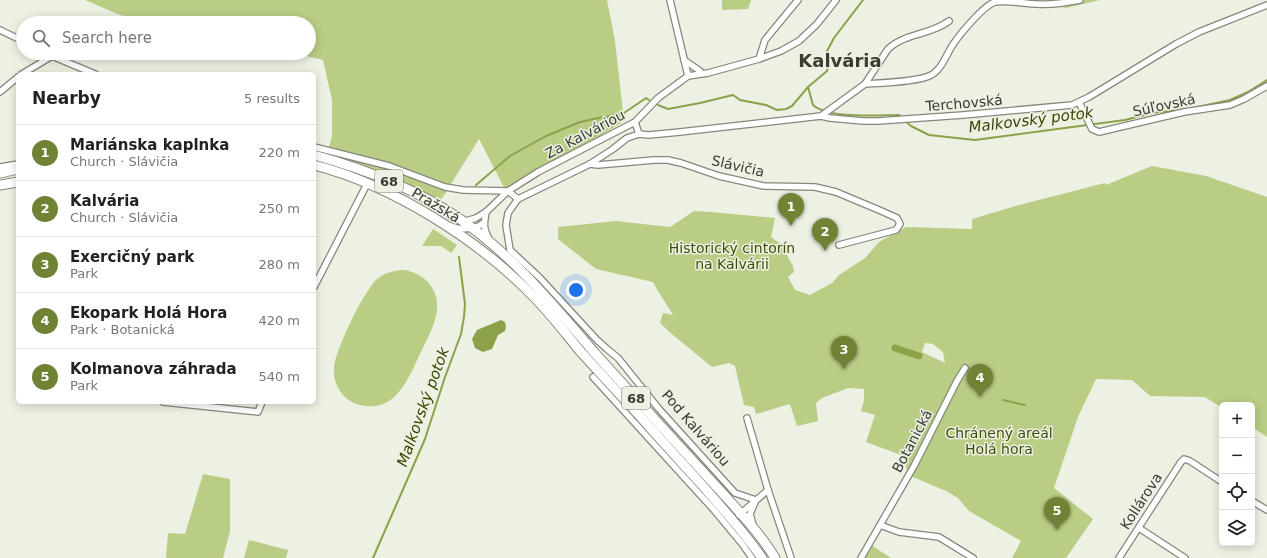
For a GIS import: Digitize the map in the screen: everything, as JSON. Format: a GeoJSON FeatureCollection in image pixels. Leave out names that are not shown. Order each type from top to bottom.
{"type":"FeatureCollection","features":[{"type":"Feature","properties":{"kind":"main road","name":"Pražská"},"geometry":{"type":"LineString","coordinates":[[316,156],[350,166],[411,190],[472,228]]}},
{"type":"Feature","properties":{"kind":"main road","name":"Pražská"},"geometry":{"type":"LineString","coordinates":[[316,166],[367,184],[406,202],[441,222],[475,246]]}},
{"type":"Feature","properties":{"kind":"main road"},"geometry":{"type":"LineString","coordinates":[[0,173],[16,169]]}},
{"type":"Feature","properties":{"kind":"main road"},"geometry":{"type":"LineString","coordinates":[[0,185],[16,182]]}},
{"type":"Feature","properties":{"kind":"main road","name":"Pod Kalváriou"},"geometry":{"type":"LineString","coordinates":[[472,228],[516,265],[540,289],[600,359],[757,533],[775,558]]}},
{"type":"Feature","properties":{"kind":"main road","name":"68"},"geometry":{"type":"LineString","coordinates":[[475,246],[509,273],[534,297],[584,355],[733,520],[750,540],[762,558]]}},
{"type":"Feature","properties":{"kind":"street"},"geometry":{"type":"LineString","coordinates":[[670,0],[688,76]]}},
{"type":"Feature","properties":{"kind":"street"},"geometry":{"type":"LineString","coordinates":[[759,59],[765,40],[798,0]]}},
{"type":"Feature","properties":{"kind":"street","name":"Za Kalváriou"},"geometry":{"type":"LineString","coordinates":[[476,218],[486,212],[508,191],[538,172],[635,122],[658,98],[688,76],[708,73],[759,59],[781,51],[799,41],[817,24],[836,0]]}},
{"type":"Feature","properties":{"kind":"street"},"geometry":{"type":"LineString","coordinates":[[865,84],[928,77],[939,68],[954,43],[968,26],[987,6],[995,2],[1039,2],[1062,4],[1080,0]]}},
{"type":"Feature","properties":{"kind":"street","name":"Terchovská"},"geometry":{"type":"LineString","coordinates":[[590,164],[613,150],[627,138],[639,134],[648,135],[680,132],[826,112],[830,118],[863,121],[959,116],[1072,104],[1089,97],[1176,44],[1199,32],[1267,5]]}},
{"type":"Feature","properties":{"kind":"street"},"geometry":{"type":"LineString","coordinates":[[826,112],[865,84],[888,49],[893,45],[910,36],[942,26],[949,21]]}},
{"type":"Feature","properties":{"kind":"street"},"geometry":{"type":"LineString","coordinates":[[0,30],[16,38]]}},
{"type":"Feature","properties":{"kind":"street"},"geometry":{"type":"LineString","coordinates":[[25,72],[43,60]]}},
{"type":"Feature","properties":{"kind":"street"},"geometry":{"type":"LineString","coordinates":[[62,60],[90,72]]}},
{"type":"Feature","properties":{"kind":"street"},"geometry":{"type":"LineString","coordinates":[[684,60],[700,71]]}},
{"type":"Feature","properties":{"kind":"street"},"geometry":{"type":"LineString","coordinates":[[0,92],[16,79]]}},
{"type":"Feature","properties":{"kind":"street","name":"Súľovská"},"geometry":{"type":"LineString","coordinates":[[1079,102],[1092,129],[1098,132],[1184,112],[1230,105],[1267,86]]}},
{"type":"Feature","properties":{"kind":"street"},"geometry":{"type":"LineString","coordinates":[[635,122],[639,134]]}},
{"type":"Feature","properties":{"kind":"street"},"geometry":{"type":"LineString","coordinates":[[316,148],[389,166],[445,187],[463,190],[508,191],[518,199]]}},
{"type":"Feature","properties":{"kind":"street","name":"Slávičia"},"geometry":{"type":"LineString","coordinates":[[518,199],[590,164],[598,165],[668,160],[719,176],[764,186],[815,187],[836,192],[897,218],[900,224],[896,230],[839,245]]}},
{"type":"Feature","properties":{"kind":"street"},"geometry":{"type":"LineString","coordinates":[[0,167],[16,164]]}},
{"type":"Feature","properties":{"kind":"street"},"geometry":{"type":"LineString","coordinates":[[316,283],[367,184]]}},
{"type":"Feature","properties":{"kind":"street"},"geometry":{"type":"LineString","coordinates":[[490,191],[494,199],[491,207]]}},
{"type":"Feature","properties":{"kind":"street","name":"Pod Kalváriou"},"geometry":{"type":"LineString","coordinates":[[518,199],[508,213],[506,225],[510,250],[540,278],[597,340],[618,358],[659,409],[735,493],[756,500]]}},
{"type":"Feature","properties":{"kind":"street"},"geometry":{"type":"LineString","coordinates":[[486,212],[483,223],[486,234],[491,243]]}},
{"type":"Feature","properties":{"kind":"street"},"geometry":{"type":"LineString","coordinates":[[459,219],[466,221],[476,218]]}},
{"type":"Feature","properties":{"kind":"street"},"geometry":{"type":"LineString","coordinates":[[475,246],[472,240],[472,228],[476,218]]}},
{"type":"Feature","properties":{"kind":"street"},"geometry":{"type":"LineString","coordinates":[[441,222],[457,228],[476,228],[483,223]]}},
{"type":"Feature","properties":{"kind":"street","name":"Botanická"},"geometry":{"type":"LineString","coordinates":[[861,558],[914,466],[957,380],[965,368]]}},
{"type":"Feature","properties":{"kind":"street"},"geometry":{"type":"LineString","coordinates":[[594,377],[714,510],[743,544],[752,558]]}},
{"type":"Feature","properties":{"kind":"street"},"geometry":{"type":"LineString","coordinates":[[182,404],[258,412],[261,404]]}},
{"type":"Feature","properties":{"kind":"street"},"geometry":{"type":"LineString","coordinates":[[747,418],[768,490],[791,558]]}},
{"type":"Feature","properties":{"kind":"street","name":"Kollárova"},"geometry":{"type":"LineString","coordinates":[[1119,558],[1180,462],[1184,459],[1190,461],[1219,480]]}},
{"type":"Feature","properties":{"kind":"street"},"geometry":{"type":"LineString","coordinates":[[733,520],[768,490]]}},
{"type":"Feature","properties":{"kind":"street"},"geometry":{"type":"LineString","coordinates":[[756,500],[750,514],[751,521],[757,533]]}},
{"type":"Feature","properties":{"kind":"street"},"geometry":{"type":"LineString","coordinates":[[1255,503],[1267,510]]}},
{"type":"Feature","properties":{"kind":"street"},"geometry":{"type":"LineString","coordinates":[[880,525],[899,532],[939,537],[972,558]]}},
{"type":"Feature","properties":{"kind":"street"},"geometry":{"type":"LineString","coordinates":[[1138,528],[1185,558]]}},
{"type":"Feature","properties":{"kind":"green space"},"geometry":{"type":"Polygon","coordinates":[[[85,0],[607,0],[615,41],[624,121],[507,193],[479,139],[441,200],[392,177],[326,156],[332,137],[332,100],[323,60],[316,58],[316,16],[120,15],[85,0]]]}},
{"type":"Feature","properties":{"kind":"green space"},"geometry":{"type":"Polygon","coordinates":[[[722,0],[751,0],[748,9],[722,10],[722,0]]]}},
{"type":"Feature","properties":{"kind":"green space"},"geometry":{"type":"Polygon","coordinates":[[[1043,0],[1100,0],[1066,8],[1042,2],[1043,0]]]}},
{"type":"Feature","properties":{"kind":"green space"},"geometry":{"type":"Polygon","coordinates":[[[1152,166],[1206,176],[1267,197],[1267,437],[1255,429],[1255,402],[1219,402],[1219,406],[1205,397],[1150,396],[1132,380],[1096,379],[1078,417],[1054,488],[1093,519],[1066,558],[1012,558],[1021,541],[969,511],[958,498],[946,491],[908,475],[904,459],[901,455],[866,442],[875,415],[861,411],[864,400],[864,389],[848,388],[822,398],[816,403],[818,421],[797,426],[790,404],[756,414],[754,407],[744,405],[735,366],[729,363],[712,367],[660,323],[663,313],[673,315],[653,282],[596,269],[558,239],[558,227],[616,221],[670,227],[694,211],[775,218],[771,237],[781,244],[793,266],[794,272],[788,277],[795,290],[810,295],[832,283],[839,275],[865,258],[879,242],[906,227],[972,229],[972,219],[1019,205],[1105,183],[1106,185],[1152,166]],[[925,343],[922,352],[945,363],[943,352],[933,344],[925,343]]]}},
{"type":"Feature","properties":{"kind":"green space"},"geometry":{"type":"Polygon","coordinates":[[[433,229],[457,245],[451,253],[441,246],[422,246],[433,229]]]}},
{"type":"Feature","properties":{"kind":"green space"},"geometry":{"type":"Polygon","coordinates":[[[406,270],[417,274],[426,280],[435,294],[437,312],[432,329],[406,382],[394,397],[386,403],[377,406],[357,404],[344,396],[336,383],[334,368],[339,348],[365,295],[377,279],[391,272],[406,270]]]}},
{"type":"Feature","properties":{"kind":"green space"},"geometry":{"type":"Polygon","coordinates":[[[203,474],[230,479],[230,531],[223,558],[166,558],[168,533],[185,534],[203,474]]]}},
{"type":"Feature","properties":{"kind":"green space"},"geometry":{"type":"Polygon","coordinates":[[[249,540],[288,550],[286,558],[244,558],[249,540]]]}},
{"type":"Feature","properties":{"kind":"green space"},"geometry":{"type":"Polygon","coordinates":[[[868,543],[891,558],[859,558],[868,543]]]}},
{"type":"Feature","properties":{"kind":"shaded area"},"geometry":{"type":"Polygon","coordinates":[[[501,320],[505,322],[505,331],[498,335],[492,349],[483,352],[475,348],[472,339],[477,330],[501,320]]]}},
{"type":"Feature","properties":{"kind":"waterway","name":"Malkovský potok"},"geometry":{"type":"LineString","coordinates":[[658,105],[668,109],[733,95],[740,100],[766,105],[777,110],[786,109],[792,106],[808,87],[827,71],[828,67],[826,53],[834,38],[863,0]]}},
{"type":"Feature","properties":{"kind":"waterway","name":"Malkovský potok"},"geometry":{"type":"LineString","coordinates":[[905,121],[911,126],[929,135],[975,140],[1125,120],[1152,113],[1188,109],[1230,100],[1248,92],[1267,80]]}},
{"type":"Feature","properties":{"kind":"waterway","name":"Malkovský potok"},"geometry":{"type":"LineString","coordinates":[[808,87],[813,105],[820,109],[841,114],[866,116],[899,115],[902,118]]}},
{"type":"Feature","properties":{"kind":"waterway","name":"Malkovský potok"},"geometry":{"type":"LineString","coordinates":[[476,185],[510,156],[546,136],[580,122],[621,115],[646,98],[649,100]]}},
{"type":"Feature","properties":{"kind":"waterway","name":"Malkovský potok"},"geometry":{"type":"LineString","coordinates":[[373,558],[425,439],[461,334],[465,304],[459,257]]}},
{"type":"Feature","properties":{"kind":"waterway"},"geometry":{"type":"LineString","coordinates":[[895,348],[919,356]]}},
{"type":"Feature","properties":{"kind":"waterway"},"geometry":{"type":"LineString","coordinates":[[1003,400],[1025,405]]}},
{"type":"Feature","properties":{"kind":"place","name":"Mariánska kaplnka"},"geometry":{"type":"Point","coordinates":[791,226]}},
{"type":"Feature","properties":{"kind":"place","name":"Kalvária"},"geometry":{"type":"Point","coordinates":[825,251]}},
{"type":"Feature","properties":{"kind":"place","name":"Exercičný park"},"geometry":{"type":"Point","coordinates":[844,369]}},
{"type":"Feature","properties":{"kind":"place","name":"Ekopark Holá Hora"},"geometry":{"type":"Point","coordinates":[980,397]}},
{"type":"Feature","properties":{"kind":"place","name":"Kolmanova záhrada"},"geometry":{"type":"Point","coordinates":[1057,530]}},
{"type":"Feature","properties":{"kind":"district","name":"Kalvária"},"geometry":{"type":"Point","coordinates":[840,60]}},
{"type":"Feature","properties":{"kind":"park label","name":"Historický cintorín na Kalvárii"},"geometry":{"type":"Point","coordinates":[732,256]}},
{"type":"Feature","properties":{"kind":"park label","name":"Chránený areál Holá hora"},"geometry":{"type":"Point","coordinates":[999,442]}}]}
